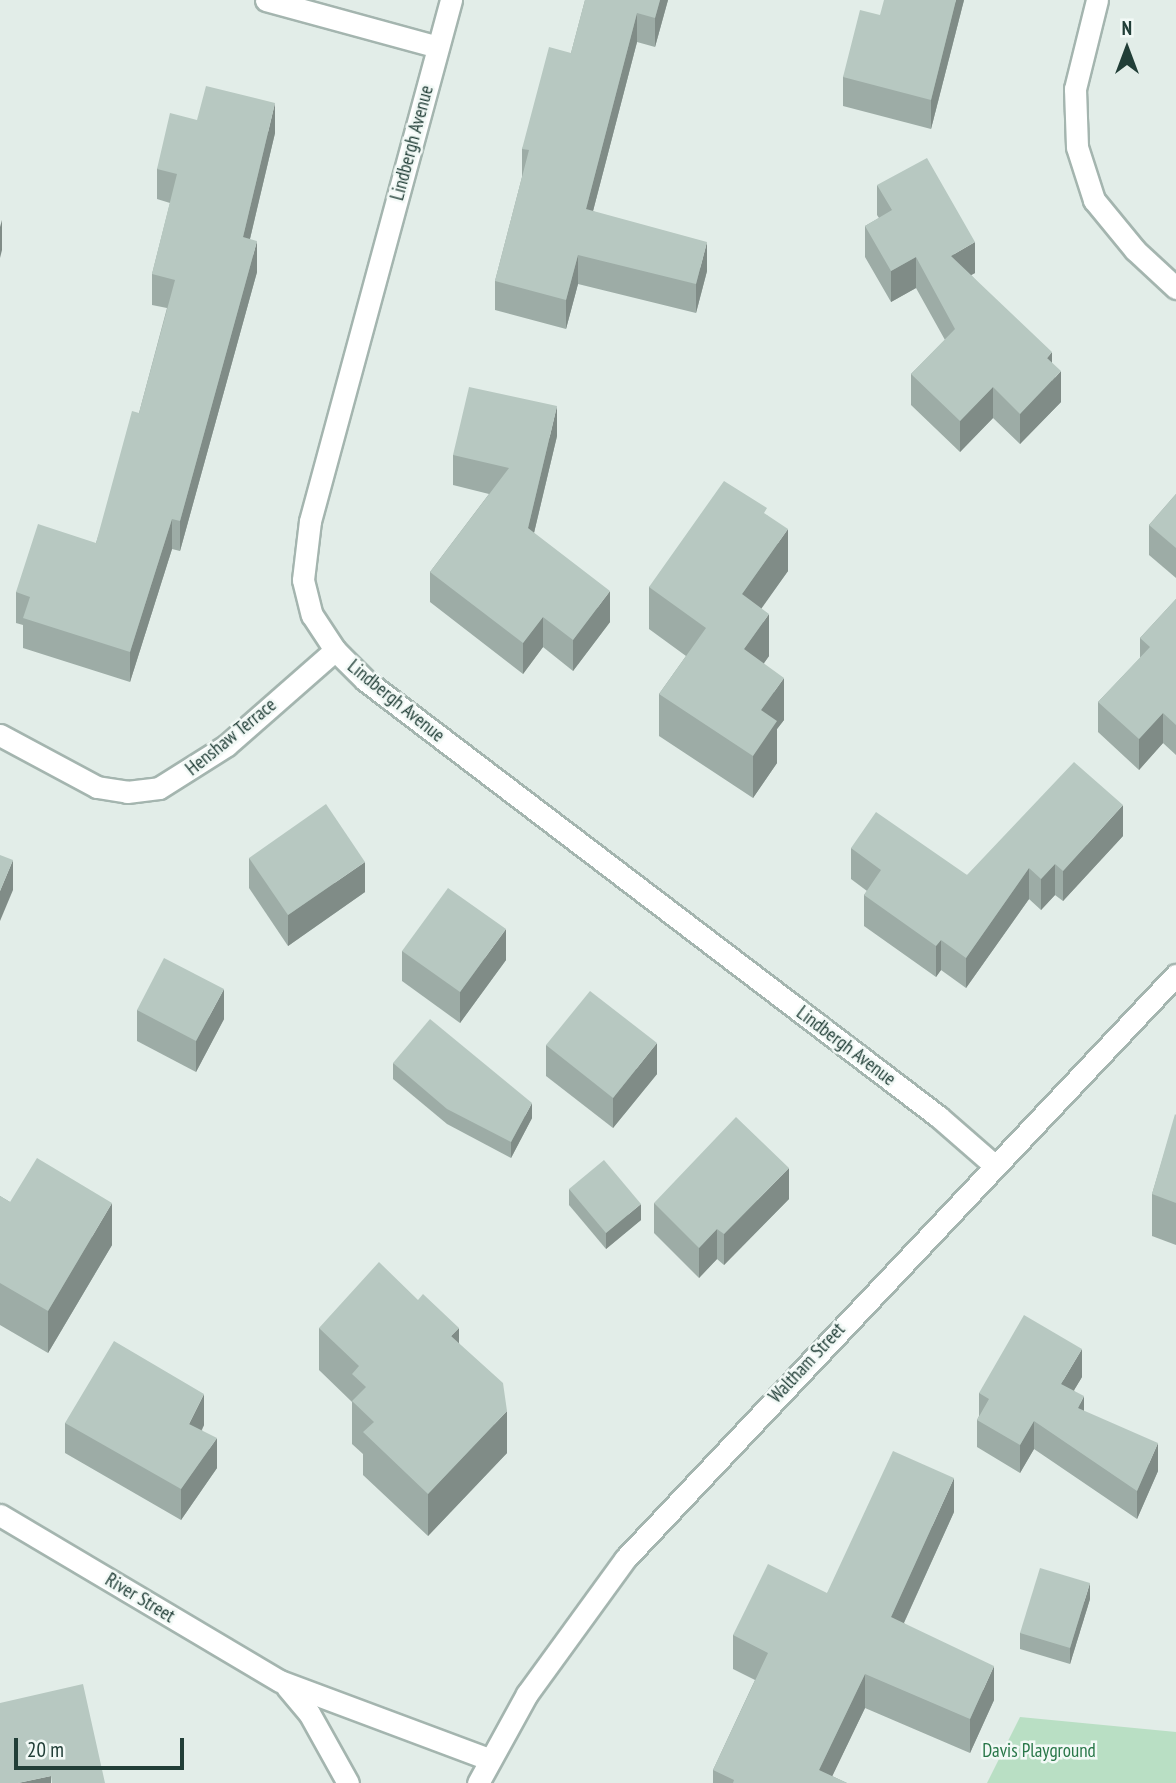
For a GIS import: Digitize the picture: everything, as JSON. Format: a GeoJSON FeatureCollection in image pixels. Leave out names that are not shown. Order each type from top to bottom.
{"type":"FeatureCollection","features":[{"type":"Feature","properties":{"kind":"street"},"geometry":{"type":"LineString","coordinates":[[267,0],[438,47]]}},
{"type":"Feature","properties":{"kind":"street","name":"Lindbergh Avenue"},"geometry":{"type":"LineString","coordinates":[[451,0],[306,541],[307,598],[335,650],[365,680],[939,1117],[994,1165]]}},
{"type":"Feature","properties":{"kind":"street"},"geometry":{"type":"LineString","coordinates":[[1097,0],[1075,89],[1077,146],[1094,200],[1135,250],[1176,288]]}},
{"type":"Feature","properties":{"kind":"street","name":"Henshaw Terrace"},"geometry":{"type":"LineString","coordinates":[[0,735],[97,787],[127,792],[159,788],[227,745],[335,650]]}},
{"type":"Feature","properties":{"kind":"street","name":"Waltham Street"},"geometry":{"type":"LineString","coordinates":[[478,1783],[489,1759],[549,1660],[625,1559],[1176,975]]}},
{"type":"Feature","properties":{"kind":"street","name":"River Street"},"geometry":{"type":"LineString","coordinates":[[0,1515],[280,1681],[489,1759]]}},
{"type":"Feature","properties":{"kind":"street","name":"River Street"},"geometry":{"type":"LineString","coordinates":[[280,1681],[309,1713],[348,1783]]}},
{"type":"Feature","properties":{"kind":"green space","name":"Davis Playground"},"geometry":{"type":"Polygon","coordinates":[[[1020,1717],[1176,1732],[1176,1783],[987,1783],[1020,1717]]]}},
{"type":"Feature","properties":{"kind":"building"},"geometry":{"type":"Polygon","coordinates":[[[585,0],[660,0],[655,18],[637,13],[586,209],[707,242],[696,284],[578,255],[566,300],[495,281],[529,150],[522,149],[549,47],[571,53],[585,0]]]}},
{"type":"Feature","properties":{"kind":"building"},"geometry":{"type":"Polygon","coordinates":[[[884,0],[956,0],[931,100],[843,77],[860,10],[880,15],[884,0]]]}},
{"type":"Feature","properties":{"kind":"building"},"geometry":{"type":"Polygon","coordinates":[[[206,86],[275,103],[243,237],[257,241],[180,521],[172,519],[130,652],[23,618],[30,597],[16,592],[38,524],[96,543],[132,411],[139,413],[175,280],[152,274],[177,174],[157,169],[170,113],[197,120],[206,86]]]}},
{"type":"Feature","properties":{"kind":"building"},"geometry":{"type":"Polygon","coordinates":[[[927,158],[975,242],[951,256],[1052,352],[1047,358],[1061,371],[1020,414],[993,387],[960,421],[911,374],[955,329],[916,257],[891,271],[865,226],[892,210],[877,185],[927,158]]]}},
{"type":"Feature","properties":{"kind":"building"},"geometry":{"type":"Polygon","coordinates":[[[469,387],[557,406],[528,528],[610,591],[573,640],[543,617],[523,643],[430,572],[509,468],[453,455],[469,387]]]}},
{"type":"Feature","properties":{"kind":"building"},"geometry":{"type":"Polygon","coordinates":[[[724,481],[767,508],[764,513],[788,529],[742,594],[769,614],[744,649],[784,678],[761,710],[777,721],[753,756],[659,694],[706,628],[649,587],[724,481]]]}},
{"type":"Feature","properties":{"kind":"building"},"geometry":{"type":"Polygon","coordinates":[[[1176,494],[1176,548],[1149,525],[1176,494]]]}},
{"type":"Feature","properties":{"kind":"building"},"geometry":{"type":"Polygon","coordinates":[[[1176,599],[1176,725],[1163,713],[1139,739],[1098,702],[1150,647],[1140,638],[1176,599]]]}},
{"type":"Feature","properties":{"kind":"building"},"geometry":{"type":"Polygon","coordinates":[[[1074,762],[1123,805],[1063,871],[1055,864],[1041,879],[1029,868],[966,958],[941,940],[936,946],[864,895],[881,870],[851,848],[876,812],[967,875],[1074,762]]]}},
{"type":"Feature","properties":{"kind":"building"},"geometry":{"type":"Polygon","coordinates":[[[326,804],[365,862],[288,915],[249,858],[326,804]]]}},
{"type":"Feature","properties":{"kind":"building"},"geometry":{"type":"Polygon","coordinates":[[[0,855],[13,860],[0,891],[0,855]]]}},
{"type":"Feature","properties":{"kind":"building"},"geometry":{"type":"Polygon","coordinates":[[[448,888],[506,929],[460,992],[402,951],[448,888]]]}},
{"type":"Feature","properties":{"kind":"building"},"geometry":{"type":"Polygon","coordinates":[[[164,958],[224,989],[196,1041],[137,1010],[164,958]]]}},
{"type":"Feature","properties":{"kind":"building"},"geometry":{"type":"Polygon","coordinates":[[[590,991],[657,1043],[613,1098],[546,1045],[590,991]]]}},
{"type":"Feature","properties":{"kind":"building"},"geometry":{"type":"Polygon","coordinates":[[[430,1019],[532,1103],[511,1142],[447,1109],[393,1063],[430,1019]]]}},
{"type":"Feature","properties":{"kind":"building"},"geometry":{"type":"Polygon","coordinates":[[[1176,1115],[1176,1203],[1152,1194],[1176,1115]]]}},
{"type":"Feature","properties":{"kind":"building"},"geometry":{"type":"Polygon","coordinates":[[[736,1117],[789,1168],[724,1234],[717,1229],[699,1248],[654,1203],[736,1117]]]}},
{"type":"Feature","properties":{"kind":"building"},"geometry":{"type":"Polygon","coordinates":[[[37,1158],[112,1203],[48,1311],[0,1283],[0,1196],[10,1202],[37,1158]]]}},
{"type":"Feature","properties":{"kind":"building"},"geometry":{"type":"Polygon","coordinates":[[[604,1160],[641,1204],[606,1233],[569,1189],[604,1160]]]}},
{"type":"Feature","properties":{"kind":"building"},"geometry":{"type":"Polygon","coordinates":[[[379,1262],[418,1300],[423,1294],[459,1328],[451,1336],[503,1383],[507,1411],[428,1494],[363,1432],[374,1422],[352,1401],[366,1387],[352,1374],[359,1366],[319,1328],[379,1262]]]}},
{"type":"Feature","properties":{"kind":"building"},"geometry":{"type":"Polygon","coordinates":[[[1024,1315],[1082,1349],[1061,1384],[1084,1396],[1078,1408],[1158,1443],[1137,1491],[1034,1421],[1020,1445],[977,1420],[989,1399],[979,1393],[1024,1315]]]}},
{"type":"Feature","properties":{"kind":"building"},"geometry":{"type":"Polygon","coordinates":[[[114,1341],[204,1394],[189,1424],[217,1438],[181,1489],[65,1423],[114,1341]]]}},
{"type":"Feature","properties":{"kind":"building"},"geometry":{"type":"Polygon","coordinates":[[[893,1451],[954,1478],[891,1617],[994,1666],[970,1719],[865,1674],[819,1770],[847,1783],[733,1783],[734,1780],[713,1770],[768,1653],[733,1635],[768,1564],[827,1593],[893,1451]]]}},
{"type":"Feature","properties":{"kind":"building"},"geometry":{"type":"Polygon","coordinates":[[[1040,1568],[1090,1583],[1070,1648],[1020,1633],[1040,1568]]]}},
{"type":"Feature","properties":{"kind":"building"},"geometry":{"type":"Polygon","coordinates":[[[83,1684],[105,1783],[52,1783],[51,1776],[18,1783],[0,1783],[0,1703],[83,1684]]]}}]}
